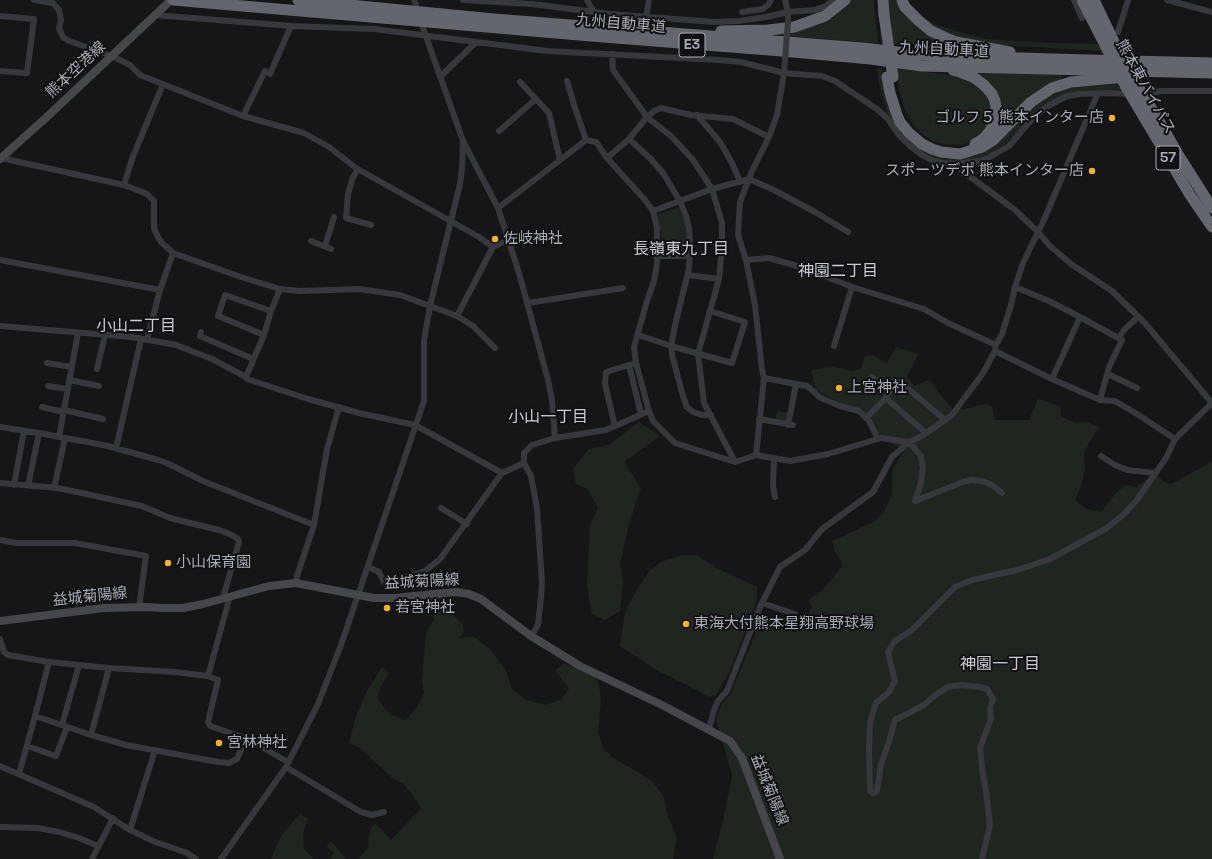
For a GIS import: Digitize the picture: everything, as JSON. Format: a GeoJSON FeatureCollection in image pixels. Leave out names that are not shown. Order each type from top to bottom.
{"type":"FeatureCollection","features":[{"type":"Feature","properties":{"kind":"highway","name":"九州自動車道"},"geometry":{"type":"LineString","coordinates":[[172,0],[871,59],[921,66],[1212,75]]}},
{"type":"Feature","properties":{"kind":"highway","name":"九州自動車道"},"geometry":{"type":"LineString","coordinates":[[298,0],[486,18],[863,48],[924,55],[1212,63]]}},
{"type":"Feature","properties":{"kind":"highway"},"geometry":{"type":"LineString","coordinates":[[618,29],[735,31],[781,29],[794,27],[825,16],[845,0]]}},
{"type":"Feature","properties":{"kind":"highway"},"geometry":{"type":"LineString","coordinates":[[877,0],[881,15],[890,77],[898,105],[916,134],[938,146],[950,148],[964,147],[975,144],[983,139],[990,131],[996,120],[997,114],[995,101],[990,90],[973,77],[960,72],[921,66]]}},
{"type":"Feature","properties":{"kind":"highway"},"geometry":{"type":"LineString","coordinates":[[881,15],[883,0]]}},
{"type":"Feature","properties":{"kind":"highway"},"geometry":{"type":"LineString","coordinates":[[902,0],[906,7],[918,20],[931,31],[956,42],[1043,58]]}},
{"type":"Feature","properties":{"kind":"highway","name":"熊本東バイパス"},"geometry":{"type":"LineString","coordinates":[[1082,0],[1104,45],[1134,90],[1159,121],[1212,208]]}},
{"type":"Feature","properties":{"kind":"highway","name":"熊本東バイパス"},"geometry":{"type":"LineString","coordinates":[[1094,0],[1116,46],[1134,90],[1190,195],[1212,227]]}},
{"type":"Feature","properties":{"kind":"highway"},"geometry":{"type":"LineString","coordinates":[[890,77],[890,93],[897,115],[900,122],[909,133],[922,144],[932,149],[941,152],[960,154],[982,147],[993,140],[1036,98],[1052,88],[1071,82],[1126,77],[1212,75]]}},
{"type":"Feature","properties":{"kind":"main road","name":"熊本空港線"},"geometry":{"type":"LineString","coordinates":[[1,159],[155,14],[172,0]]}},
{"type":"Feature","properties":{"kind":"main road","name":"益城菊陽線"},"geometry":{"type":"LineString","coordinates":[[0,621],[104,608],[183,608],[204,604],[269,586],[296,583],[374,598],[455,592],[469,594],[481,599],[531,636],[580,666],[644,696],[730,741],[742,758],[780,859]]}},
{"type":"Feature","properties":{"kind":"street"},"geometry":{"type":"LineString","coordinates":[[34,0],[53,3],[59,10],[61,20],[59,28],[63,37],[73,43],[112,56],[130,65],[140,75],[244,116],[304,133],[329,147],[358,169],[479,237],[493,247]]}},
{"type":"Feature","properties":{"kind":"street"},"geometry":{"type":"LineString","coordinates":[[463,0],[532,4],[610,14],[714,22],[766,18],[788,12],[815,10],[826,6],[834,0]]}},
{"type":"Feature","properties":{"kind":"street"},"geometry":{"type":"LineString","coordinates":[[587,0],[593,11]]}},
{"type":"Feature","properties":{"kind":"street"},"geometry":{"type":"LineString","coordinates":[[646,17],[649,0]]}},
{"type":"Feature","properties":{"kind":"street"},"geometry":{"type":"LineString","coordinates":[[742,12],[763,9],[771,0]]}},
{"type":"Feature","properties":{"kind":"street"},"geometry":{"type":"LineString","coordinates":[[756,455],[764,378],[755,305],[746,260],[738,235],[740,202],[757,160],[769,137],[777,115],[784,73],[788,21],[788,12],[785,0]]}},
{"type":"Feature","properties":{"kind":"street"},"geometry":{"type":"LineString","coordinates":[[1074,0],[1082,18]]}},
{"type":"Feature","properties":{"kind":"street"},"geometry":{"type":"LineString","coordinates":[[1118,32],[1128,0]]}},
{"type":"Feature","properties":{"kind":"street"},"geometry":{"type":"LineString","coordinates":[[1169,0],[1212,12]]}},
{"type":"Feature","properties":{"kind":"street"},"geometry":{"type":"LineString","coordinates":[[155,14],[291,26],[374,29],[547,51],[741,62],[784,73],[822,76],[834,81],[877,109],[888,120],[899,135],[922,155],[932,160],[953,164],[980,161],[1009,146],[1034,118],[1048,106],[1065,97],[1078,94],[1134,90],[1149,94],[1161,91],[1212,91]]}},
{"type":"Feature","properties":{"kind":"street"},"geometry":{"type":"LineString","coordinates":[[0,16],[34,19],[27,73],[0,71]]}},
{"type":"Feature","properties":{"kind":"street"},"geometry":{"type":"LineString","coordinates":[[244,116],[265,71],[270,74],[291,26]]}},
{"type":"Feature","properties":{"kind":"street"},"geometry":{"type":"LineString","coordinates":[[423,28],[463,141],[498,208],[528,303],[548,380],[552,400],[555,438]]}},
{"type":"Feature","properties":{"kind":"street"},"geometry":{"type":"LineString","coordinates":[[440,77],[476,42]]}},
{"type":"Feature","properties":{"kind":"street"},"geometry":{"type":"LineString","coordinates":[[612,54],[613,70],[647,117],[672,137],[693,160],[712,189],[722,223],[722,248],[719,279],[698,354],[704,403],[735,462]]}},
{"type":"Feature","properties":{"kind":"street"},"geometry":{"type":"LineString","coordinates":[[567,81],[574,108],[586,140]]}},
{"type":"Feature","properties":{"kind":"street"},"geometry":{"type":"LineString","coordinates":[[520,82],[549,113],[560,160]]}},
{"type":"Feature","properties":{"kind":"street"},"geometry":{"type":"LineString","coordinates":[[124,185],[132,159],[163,84]]}},
{"type":"Feature","properties":{"kind":"street"},"geometry":{"type":"LineString","coordinates":[[709,729],[714,710],[718,701],[728,692],[762,603],[780,567],[805,550],[822,529],[873,492],[892,457],[909,442],[922,436],[952,415],[983,373],[1002,334],[1023,263],[1038,232],[1098,93]]}},
{"type":"Feature","properties":{"kind":"street"},"geometry":{"type":"LineString","coordinates":[[499,131],[536,99]]}},
{"type":"Feature","properties":{"kind":"street"},"geometry":{"type":"LineString","coordinates":[[607,158],[629,139],[647,117],[654,111],[661,108],[697,115],[733,119],[769,137]]}},
{"type":"Feature","properties":{"kind":"street"},"geometry":{"type":"LineString","coordinates":[[697,115],[720,142],[732,163],[740,182]]}},
{"type":"Feature","properties":{"kind":"street"},"geometry":{"type":"LineString","coordinates":[[629,139],[651,159],[663,173],[680,201],[686,216],[689,228],[690,256],[688,275],[671,346],[672,355],[687,407],[693,412],[702,415],[710,415]]}},
{"type":"Feature","properties":{"kind":"street"},"geometry":{"type":"LineString","coordinates":[[498,208],[586,140],[596,142],[607,158],[645,200],[653,211],[657,228],[658,256],[654,281],[634,347],[636,363],[648,410],[653,421],[675,443],[735,462],[756,455],[790,461],[828,454],[881,438],[909,442],[921,456],[923,468],[921,484],[914,501],[971,480],[982,481],[992,485],[1002,493]]}},
{"type":"Feature","properties":{"kind":"street"},"geometry":{"type":"LineString","coordinates":[[221,859],[287,764],[318,704],[331,672],[368,567],[424,401],[424,340],[430,306],[451,222],[462,169],[463,141]]}},
{"type":"Feature","properties":{"kind":"street"},"geometry":{"type":"LineString","coordinates":[[1,159],[124,185],[147,194],[154,201],[154,228],[161,242],[173,253],[280,289],[300,291],[359,289],[400,295],[456,316],[473,326],[495,348]]}},
{"type":"Feature","properties":{"kind":"street"},"geometry":{"type":"LineString","coordinates":[[953,164],[1015,210],[1050,246],[1071,264],[1112,291],[1144,322],[1212,403],[1175,439],[1166,458],[1136,501],[1124,514],[1107,528],[1050,559],[1017,570],[972,580],[955,586],[912,630],[896,641],[888,652],[895,681],[890,692],[876,703],[870,722],[870,791],[873,793],[877,791],[880,764],[895,720],[924,705],[947,687],[962,685],[980,687],[987,690],[993,699],[990,708],[990,719],[980,748],[990,825],[982,859]]}},
{"type":"Feature","properties":{"kind":"street"},"geometry":{"type":"LineString","coordinates":[[358,169],[353,177],[348,194],[346,218],[371,225]]}},
{"type":"Feature","properties":{"kind":"street"},"geometry":{"type":"LineString","coordinates":[[653,211],[712,189],[749,179],[774,190],[848,232]]}},
{"type":"Feature","properties":{"kind":"street"},"geometry":{"type":"LineString","coordinates":[[311,241],[328,247],[334,217]]}},
{"type":"Feature","properties":{"kind":"street"},"geometry":{"type":"LineString","coordinates":[[456,316],[493,247],[508,240]]}},
{"type":"Feature","properties":{"kind":"street"},"geometry":{"type":"LineString","coordinates":[[116,448],[144,339],[173,253]]}},
{"type":"Feature","properties":{"kind":"street"},"geometry":{"type":"LineString","coordinates":[[658,256],[690,256]]}},
{"type":"Feature","properties":{"kind":"street"},"geometry":{"type":"LineString","coordinates":[[746,260],[769,258],[804,268],[852,287],[924,309],[1052,379],[1100,400],[1115,401],[1175,439]]}},
{"type":"Feature","properties":{"kind":"street"},"geometry":{"type":"LineString","coordinates":[[0,260],[160,290]]}},
{"type":"Feature","properties":{"kind":"street"},"geometry":{"type":"LineString","coordinates":[[688,275],[719,279]]}},
{"type":"Feature","properties":{"kind":"street"},"geometry":{"type":"LineString","coordinates":[[834,346],[852,287]]}},
{"type":"Feature","properties":{"kind":"street"},"geometry":{"type":"LineString","coordinates":[[1015,287],[1049,301],[1122,340],[1109,367],[1100,400]]}},
{"type":"Feature","properties":{"kind":"street"},"geometry":{"type":"LineString","coordinates":[[528,303],[623,288]]}},
{"type":"Feature","properties":{"kind":"street"},"geometry":{"type":"LineString","coordinates":[[246,377],[264,336],[280,289]]}},
{"type":"Feature","properties":{"kind":"street"},"geometry":{"type":"LineString","coordinates":[[264,336],[218,316],[225,295],[271,312]]}},
{"type":"Feature","properties":{"kind":"street"},"geometry":{"type":"LineString","coordinates":[[638,335],[698,354],[732,362],[745,322],[710,311]]}},
{"type":"Feature","properties":{"kind":"street"},"geometry":{"type":"LineString","coordinates":[[1052,379],[1080,317]]}},
{"type":"Feature","properties":{"kind":"street"},"geometry":{"type":"LineString","coordinates":[[1118,338],[1138,317]]}},
{"type":"Feature","properties":{"kind":"street"},"geometry":{"type":"LineString","coordinates":[[0,326],[144,339],[176,345],[212,359],[246,377],[247,379],[308,399],[416,424],[502,473]]}},
{"type":"Feature","properties":{"kind":"street"},"geometry":{"type":"LineString","coordinates":[[54,488],[62,438],[64,411],[78,333]]}},
{"type":"Feature","properties":{"kind":"street"},"geometry":{"type":"LineString","coordinates":[[97,369],[105,335]]}},
{"type":"Feature","properties":{"kind":"street"},"geometry":{"type":"LineString","coordinates":[[200,336],[253,359]]}},
{"type":"Feature","properties":{"kind":"street"},"geometry":{"type":"LineString","coordinates":[[47,363],[72,367]]}},
{"type":"Feature","properties":{"kind":"street"},"geometry":{"type":"LineString","coordinates":[[615,426],[605,384],[606,372],[636,363]]}},
{"type":"Feature","properties":{"kind":"street"},"geometry":{"type":"LineString","coordinates":[[629,365],[641,414]]}},
{"type":"Feature","properties":{"kind":"street"},"geometry":{"type":"LineString","coordinates":[[1108,374],[1137,388]]}},
{"type":"Feature","properties":{"kind":"street"},"geometry":{"type":"LineString","coordinates":[[871,377],[890,388]]}},
{"type":"Feature","properties":{"kind":"street"},"geometry":{"type":"LineString","coordinates":[[764,378],[807,386],[819,397],[840,406],[859,411],[869,421],[878,439]]}},
{"type":"Feature","properties":{"kind":"street"},"geometry":{"type":"LineString","coordinates":[[69,380],[99,386]]}},
{"type":"Feature","properties":{"kind":"street"},"geometry":{"type":"LineString","coordinates":[[866,418],[897,381],[945,420]]}},
{"type":"Feature","properties":{"kind":"street"},"geometry":{"type":"LineString","coordinates":[[759,419],[790,425],[796,384]]}},
{"type":"Feature","properties":{"kind":"street"},"geometry":{"type":"LineString","coordinates":[[48,386],[68,389]]}},
{"type":"Feature","properties":{"kind":"street"},"geometry":{"type":"LineString","coordinates":[[884,398],[926,433]]}},
{"type":"Feature","properties":{"kind":"street"},"geometry":{"type":"LineString","coordinates":[[296,583],[314,525],[327,449],[339,407]]}},
{"type":"Feature","properties":{"kind":"street"},"geometry":{"type":"LineString","coordinates":[[42,408],[103,418]]}},
{"type":"Feature","properties":{"kind":"street"},"geometry":{"type":"LineString","coordinates":[[531,636],[538,625],[542,583],[537,508],[531,476],[524,463],[524,453],[532,445],[555,438],[606,430],[648,410]]}},
{"type":"Feature","properties":{"kind":"street"},"geometry":{"type":"LineString","coordinates":[[0,427],[116,448],[167,463],[203,481],[314,525]]}},
{"type":"Feature","properties":{"kind":"street"},"geometry":{"type":"LineString","coordinates":[[14,485],[24,431]]}},
{"type":"Feature","properties":{"kind":"street"},"geometry":{"type":"LineString","coordinates":[[28,486],[39,433]]}},
{"type":"Feature","properties":{"kind":"street"},"geometry":{"type":"LineString","coordinates":[[1101,456],[1115,465],[1127,470],[1156,473]]}},
{"type":"Feature","properties":{"kind":"street"},"geometry":{"type":"LineString","coordinates":[[774,458],[773,486],[775,497]]}},
{"type":"Feature","properties":{"kind":"street"},"geometry":{"type":"LineString","coordinates":[[368,567],[379,572],[386,583],[425,571],[440,559],[467,524],[502,473],[524,463]]}},
{"type":"Feature","properties":{"kind":"street"},"geometry":{"type":"LineString","coordinates":[[0,484],[54,488],[142,506],[170,518],[219,530],[238,539],[239,542],[227,597],[208,676]]}},
{"type":"Feature","properties":{"kind":"street"},"geometry":{"type":"LineString","coordinates":[[441,508],[467,524]]}},
{"type":"Feature","properties":{"kind":"street"},"geometry":{"type":"LineString","coordinates":[[0,540],[16,543],[75,543],[146,556],[139,607]]}},
{"type":"Feature","properties":{"kind":"street"},"geometry":{"type":"LineString","coordinates":[[762,603],[796,614]]}},
{"type":"Feature","properties":{"kind":"street"},"geometry":{"type":"LineString","coordinates":[[0,639],[4,652],[8,655],[49,662],[109,668],[175,672],[208,676],[218,680],[208,722],[210,726],[246,738],[361,812],[372,815],[384,812]]}},
{"type":"Feature","properties":{"kind":"street"},"geometry":{"type":"LineString","coordinates":[[19,774],[49,662]]}},
{"type":"Feature","properties":{"kind":"street"},"geometry":{"type":"LineString","coordinates":[[27,746],[56,756],[65,726],[79,665]]}},
{"type":"Feature","properties":{"kind":"street"},"geometry":{"type":"LineString","coordinates":[[91,735],[109,668]]}},
{"type":"Feature","properties":{"kind":"street"},"geometry":{"type":"LineString","coordinates":[[35,716],[126,745],[229,763],[237,758],[246,738]]}},
{"type":"Feature","properties":{"kind":"street"},"geometry":{"type":"LineString","coordinates":[[130,830],[155,750]]}},
{"type":"Feature","properties":{"kind":"street"},"geometry":{"type":"LineString","coordinates":[[0,766],[94,807],[130,830],[153,841],[187,853],[196,859]]}},
{"type":"Feature","properties":{"kind":"street"},"geometry":{"type":"LineString","coordinates":[[92,859],[113,818]]}},
{"type":"Feature","properties":{"kind":"street"},"geometry":{"type":"LineString","coordinates":[[0,827],[38,828],[59,832],[98,846]]}},
{"type":"Feature","properties":{"kind":"shaded area"},"geometry":{"type":"Polygon","coordinates":[[[849,0],[874,0],[878,43],[773,35],[774,32],[849,0]]]}},
{"type":"Feature","properties":{"kind":"shaded area"},"geometry":{"type":"Polygon","coordinates":[[[887,0],[897,0],[907,14],[970,49],[892,44],[887,0]]]}},
{"type":"Feature","properties":{"kind":"shaded area"},"geometry":{"type":"Polygon","coordinates":[[[919,15],[936,25],[976,37],[1028,42],[1098,44],[1102,51],[985,44],[944,34],[919,15]]]}},
{"type":"Feature","properties":{"kind":"shaded area"},"geometry":{"type":"Polygon","coordinates":[[[877,68],[882,69],[887,97],[898,126],[959,157],[1040,99],[1068,86],[1118,83],[1122,90],[1073,92],[1039,110],[1005,144],[994,152],[977,160],[958,162],[946,160],[921,151],[913,145],[897,127],[887,113],[879,84],[877,68]]]}},
{"type":"Feature","properties":{"kind":"shaded area"},"geometry":{"type":"Polygon","coordinates":[[[896,69],[960,76],[984,90],[993,108],[991,124],[975,140],[961,145],[943,144],[933,141],[923,135],[914,126],[905,110],[899,90],[896,69]]]}},
{"type":"Feature","properties":{"kind":"shaded area"},"geometry":{"type":"Polygon","coordinates":[[[966,70],[1061,75],[1062,81],[993,137],[1000,108],[966,70]]]}},
{"type":"Feature","properties":{"kind":"shaded area"},"geometry":{"type":"Polygon","coordinates":[[[679,207],[685,223],[687,242],[686,251],[685,253],[662,253],[661,232],[657,215],[679,207]]]}},
{"type":"Feature","properties":{"kind":"shaded area"},"geometry":{"type":"Polygon","coordinates":[[[896,347],[918,354],[907,376],[914,386],[929,380],[954,411],[986,404],[992,407],[995,420],[1029,420],[1038,399],[1060,406],[1062,417],[1076,423],[1087,422],[1100,427],[1089,443],[1084,454],[1085,469],[1081,486],[1075,500],[1086,509],[1101,512],[1117,492],[1126,485],[1136,487],[1155,474],[1163,481],[1171,484],[1212,462],[1212,859],[713,859],[724,817],[732,775],[716,719],[721,705],[731,693],[764,613],[776,625],[795,633],[812,607],[808,600],[821,592],[842,567],[841,560],[834,550],[832,541],[874,522],[884,512],[892,494],[892,471],[904,451],[879,435],[859,408],[840,403],[816,390],[811,370],[832,366],[851,371],[861,369],[865,356],[873,355],[887,363],[896,347]]]}},
{"type":"Feature","properties":{"kind":"shaded area"},"geometry":{"type":"Polygon","coordinates":[[[777,411],[789,413],[787,423],[775,420],[777,411]]]}},
{"type":"Feature","properties":{"kind":"shaded area"},"geometry":{"type":"Polygon","coordinates":[[[639,422],[660,436],[624,462],[641,488],[629,524],[620,564],[623,582],[620,611],[605,620],[591,613],[587,582],[590,526],[598,508],[588,489],[576,484],[573,469],[589,449],[609,445],[639,422]]]}},
{"type":"Feature","properties":{"kind":"shaded area","name":"東海大付熊本星翔高野球場"},"geometry":{"type":"Polygon","coordinates":[[[682,555],[696,555],[717,568],[757,587],[757,598],[752,614],[729,673],[715,696],[708,697],[655,669],[620,646],[625,613],[632,598],[649,571],[661,562],[682,555]]]}},
{"type":"Feature","properties":{"kind":"shaded area"},"geometry":{"type":"Polygon","coordinates":[[[441,595],[449,611],[463,625],[464,632],[458,638],[474,637],[490,649],[506,671],[512,689],[526,700],[545,705],[561,700],[569,689],[555,670],[564,664],[595,676],[599,685],[601,699],[598,733],[604,749],[613,758],[651,780],[664,797],[667,814],[677,838],[673,859],[358,859],[368,848],[369,835],[372,826],[376,824],[391,840],[421,808],[405,785],[391,777],[360,748],[349,743],[355,719],[366,693],[382,667],[389,673],[379,690],[378,697],[389,714],[406,720],[417,707],[424,693],[422,679],[426,632],[434,619],[429,598],[441,595]]]}},
{"type":"Feature","properties":{"kind":"shaded area"},"geometry":{"type":"Polygon","coordinates":[[[301,814],[308,819],[303,833],[304,849],[314,859],[271,859],[281,836],[301,814]]]}},
{"type":"Feature","properties":{"kind":"shaded area"},"geometry":{"type":"Polygon","coordinates":[[[331,841],[346,859],[330,859],[334,853],[327,847],[331,841]]]}},
{"type":"Feature","properties":{"kind":"place","name":"ゴルフ５ 熊本インター店"},"geometry":{"type":"Point","coordinates":[1112,118]}},
{"type":"Feature","properties":{"kind":"place","name":"スポーツデポ 熊本インター店"},"geometry":{"type":"Point","coordinates":[1092,171]}},
{"type":"Feature","properties":{"kind":"place","name":"佐岐神社"},"geometry":{"type":"Point","coordinates":[495,239]}},
{"type":"Feature","properties":{"kind":"place","name":"上宮神社"},"geometry":{"type":"Point","coordinates":[839,388]}},
{"type":"Feature","properties":{"kind":"place","name":"小山保育園"},"geometry":{"type":"Point","coordinates":[168,563]}},
{"type":"Feature","properties":{"kind":"place","name":"若宮神社"},"geometry":{"type":"Point","coordinates":[387,608]}},
{"type":"Feature","properties":{"kind":"place","name":"東海大付熊本星翔高野球場"},"geometry":{"type":"Point","coordinates":[686,624]}},
{"type":"Feature","properties":{"kind":"place","name":"宮林神社"},"geometry":{"type":"Point","coordinates":[219,743]}},
{"type":"Feature","properties":{"kind":"district","name":"長嶺東九丁目"},"geometry":{"type":"Point","coordinates":[681,250]}},
{"type":"Feature","properties":{"kind":"district","name":"神園二丁目"},"geometry":{"type":"Point","coordinates":[838,272]}},
{"type":"Feature","properties":{"kind":"district","name":"小山二丁目"},"geometry":{"type":"Point","coordinates":[136,327]}},
{"type":"Feature","properties":{"kind":"district","name":"小山一丁目"},"geometry":{"type":"Point","coordinates":[548,418]}},
{"type":"Feature","properties":{"kind":"district","name":"神園一丁目"},"geometry":{"type":"Point","coordinates":[1000,665]}}]}
